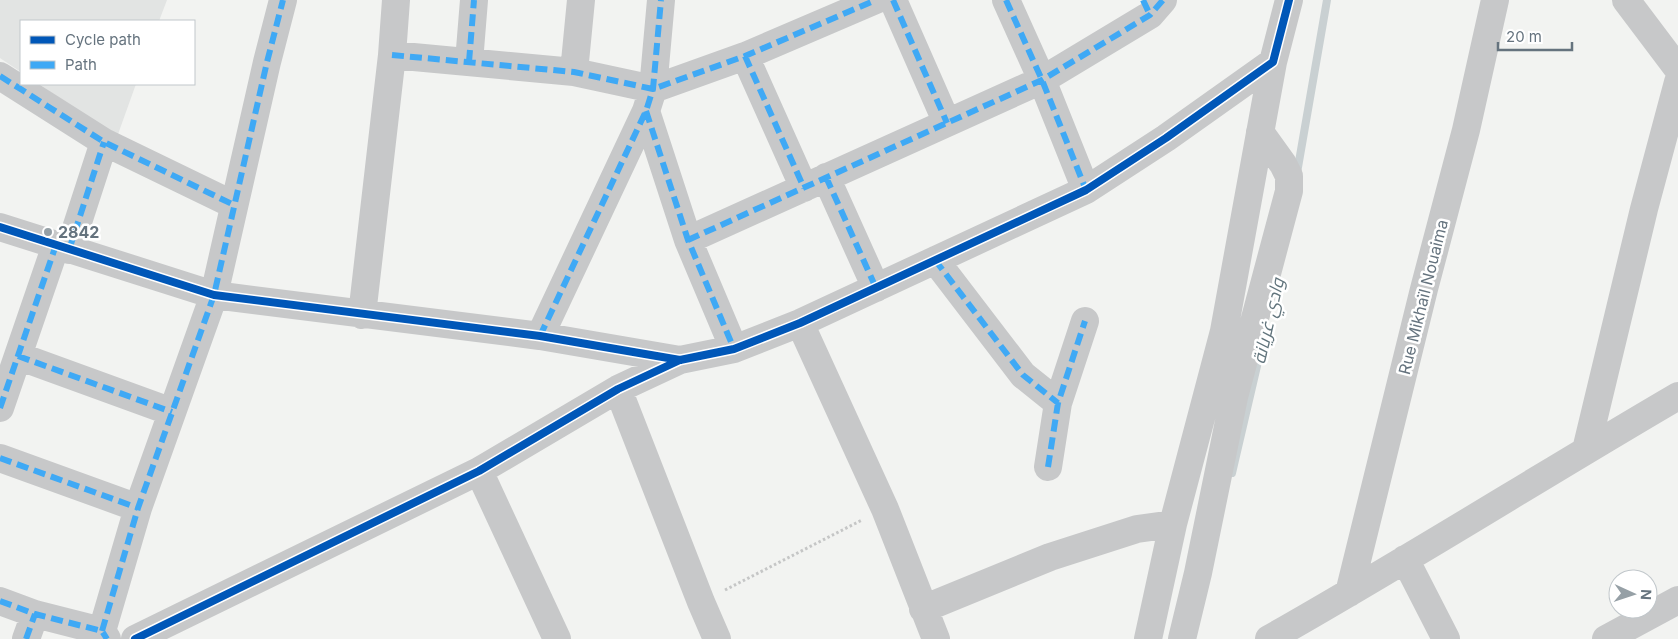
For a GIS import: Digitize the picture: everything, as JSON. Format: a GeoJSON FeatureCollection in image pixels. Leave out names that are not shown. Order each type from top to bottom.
{"type":"FeatureCollection","features":[{"type":"Feature","properties":{"kind":"street"},"geometry":{"type":"LineString","coordinates":[[0,601],[30,626],[104,635],[138,508],[214,295],[283,0]]}},
{"type":"Feature","properties":{"kind":"street"},"geometry":{"type":"LineString","coordinates":[[362,315],[392,55],[396,0]]}},
{"type":"Feature","properties":{"kind":"street"},"geometry":{"type":"LineString","coordinates":[[469,62],[474,0]]}},
{"type":"Feature","properties":{"kind":"street"},"geometry":{"type":"LineString","coordinates":[[574,72],[581,0]]}},
{"type":"Feature","properties":{"kind":"street"},"geometry":{"type":"LineString","coordinates":[[540,336],[650,100],[661,0]]}},
{"type":"Feature","properties":{"kind":"street"},"geometry":{"type":"LineString","coordinates":[[392,55],[574,72],[650,100],[745,56],[876,0]]}},
{"type":"Feature","properties":{"kind":"street"},"geometry":{"type":"LineString","coordinates":[[893,0],[947,123]]}},
{"type":"Feature","properties":{"kind":"street"},"geometry":{"type":"LineString","coordinates":[[1006,0],[1042,80],[1086,190]]}},
{"type":"Feature","properties":{"kind":"street"},"geometry":{"type":"LineString","coordinates":[[1150,638],[1174,524],[1224,331],[1273,62],[1289,0]]}},
{"type":"Feature","properties":{"kind":"street","name":"Rue Mikhaïl Nouaima"},"geometry":{"type":"LineString","coordinates":[[1349,593],[1424,289],[1466,130],[1495,0]]}},
{"type":"Feature","properties":{"kind":"street"},"geometry":{"type":"LineString","coordinates":[[1626,0],[1678,69]]}},
{"type":"Feature","properties":{"kind":"street"},"geometry":{"type":"LineString","coordinates":[[688,240],[1042,80],[1152,5]]}},
{"type":"Feature","properties":{"kind":"street"},"geometry":{"type":"LineString","coordinates":[[745,56],[876,288]]}},
{"type":"Feature","properties":{"kind":"street"},"geometry":{"type":"LineString","coordinates":[[135,639],[479,471],[618,389],[680,360],[734,349],[800,323],[1086,190],[1166,138],[1273,62]]}},
{"type":"Feature","properties":{"kind":"street"},"geometry":{"type":"LineString","coordinates":[[0,76],[104,142],[234,205]]}},
{"type":"Feature","properties":{"kind":"street"},"geometry":{"type":"LineString","coordinates":[[1586,450],[1644,210],[1678,82]]}},
{"type":"Feature","properties":{"kind":"street"},"geometry":{"type":"LineString","coordinates":[[650,100],[688,240],[734,349]]}},
{"type":"Feature","properties":{"kind":"street"},"geometry":{"type":"LineString","coordinates":[[1182,639],[1198,573],[1234,397],[1288,191],[1289,176],[1283,164],[1260,132]]}},
{"type":"Feature","properties":{"kind":"street"},"geometry":{"type":"LineString","coordinates":[[0,408],[9,371],[63,247],[104,142]]}},
{"type":"Feature","properties":{"kind":"street"},"geometry":{"type":"LineString","coordinates":[[0,227],[214,295],[540,336],[680,360]]}},
{"type":"Feature","properties":{"kind":"street"},"geometry":{"type":"LineString","coordinates":[[935,260],[1023,375],[1058,403]]}},
{"type":"Feature","properties":{"kind":"street"},"geometry":{"type":"LineString","coordinates":[[1048,467],[1058,403],[1085,321]]}},
{"type":"Feature","properties":{"kind":"street"},"geometry":{"type":"LineString","coordinates":[[800,323],[885,508],[936,639]]}},
{"type":"Feature","properties":{"kind":"street"},"geometry":{"type":"LineString","coordinates":[[9,371],[172,412]]}},
{"type":"Feature","properties":{"kind":"street"},"geometry":{"type":"LineString","coordinates":[[618,389],[701,602],[718,639]]}},
{"type":"Feature","properties":{"kind":"street"},"geometry":{"type":"LineString","coordinates":[[1269,639],[1678,396]]}},
{"type":"Feature","properties":{"kind":"street"},"geometry":{"type":"LineString","coordinates":[[0,458],[138,508]]}},
{"type":"Feature","properties":{"kind":"street"},"geometry":{"type":"LineString","coordinates":[[479,471],[557,639]]}},
{"type":"Feature","properties":{"kind":"street"},"geometry":{"type":"LineString","coordinates":[[923,608],[1050,557],[1137,529],[1174,524]]}},
{"type":"Feature","properties":{"kind":"street"},"geometry":{"type":"LineString","coordinates":[[1405,559],[1446,639]]}},
{"type":"Feature","properties":{"kind":"street"},"geometry":{"type":"LineString","coordinates":[[1606,639],[1678,600]]}},
{"type":"Feature","properties":{"kind":"path"},"geometry":{"type":"LineString","coordinates":[[701,602],[885,508]]}},
{"type":"Feature","properties":{"kind":"shaded area"},"geometry":{"type":"Polygon","coordinates":[[[0,0],[167,0],[159,20],[20,20],[20,71],[0,58],[0,0]]]}},
{"type":"Feature","properties":{"kind":"shaded area"},"geometry":{"type":"Polygon","coordinates":[[[40,85],[136,85],[117,137],[40,85]]]}},
{"type":"Feature","properties":{"kind":"waterway","name":"وادي غريانة"},"geometry":{"type":"LineString","coordinates":[[1297,173],[1327,0]]}},
{"type":"Feature","properties":{"kind":"waterway","name":"وادي غريانة"},"geometry":{"type":"LineString","coordinates":[[1232,473],[1264,336]]}},
{"type":"Feature","properties":{"kind":"marked path"},"geometry":{"type":"LineString","coordinates":[[102,631],[138,508],[214,295],[283,0]]}},
{"type":"Feature","properties":{"kind":"marked path"},"geometry":{"type":"LineString","coordinates":[[469,62],[474,0]]}},
{"type":"Feature","properties":{"kind":"marked path"},"geometry":{"type":"LineString","coordinates":[[540,336],[646,111],[653,89],[661,0]]}},
{"type":"Feature","properties":{"kind":"marked path"},"geometry":{"type":"LineString","coordinates":[[392,55],[574,72],[653,89],[745,56],[876,0]]}},
{"type":"Feature","properties":{"kind":"marked path"},"geometry":{"type":"LineString","coordinates":[[893,0],[947,123]]}},
{"type":"Feature","properties":{"kind":"marked path"},"geometry":{"type":"LineString","coordinates":[[1006,0],[1042,80],[1086,190]]}},
{"type":"Feature","properties":{"kind":"marked path"},"geometry":{"type":"LineString","coordinates":[[1143,0],[1150,15]]}},
{"type":"Feature","properties":{"kind":"marked path"},"geometry":{"type":"LineString","coordinates":[[688,240],[1042,80],[1150,15],[1163,0]]}},
{"type":"Feature","properties":{"kind":"marked path"},"geometry":{"type":"LineString","coordinates":[[745,56],[804,188]]}},
{"type":"Feature","properties":{"kind":"marked path"},"geometry":{"type":"LineString","coordinates":[[0,76],[104,142],[234,205]]}},
{"type":"Feature","properties":{"kind":"marked path"},"geometry":{"type":"LineString","coordinates":[[646,111],[688,240],[734,349]]}},
{"type":"Feature","properties":{"kind":"marked path"},"geometry":{"type":"LineString","coordinates":[[69,250],[104,142]]}},
{"type":"Feature","properties":{"kind":"marked path"},"geometry":{"type":"LineString","coordinates":[[826,177],[876,288]]}},
{"type":"Feature","properties":{"kind":"marked path"},"geometry":{"type":"LineString","coordinates":[[0,408],[56,245]]}},
{"type":"Feature","properties":{"kind":"marked path"},"geometry":{"type":"LineString","coordinates":[[935,260],[1023,375],[1058,403]]}},
{"type":"Feature","properties":{"kind":"marked path"},"geometry":{"type":"LineString","coordinates":[[1048,467],[1058,403],[1085,321]]}},
{"type":"Feature","properties":{"kind":"marked path"},"geometry":{"type":"LineString","coordinates":[[18,356],[172,412]]}},
{"type":"Feature","properties":{"kind":"marked path"},"geometry":{"type":"LineString","coordinates":[[0,458],[138,508]]}},
{"type":"Feature","properties":{"kind":"marked path"},"geometry":{"type":"LineString","coordinates":[[0,601],[35,614],[102,631],[107,639]]}},
{"type":"Feature","properties":{"kind":"marked path"},"geometry":{"type":"LineString","coordinates":[[26,639],[35,614]]}},
{"type":"Feature","properties":{"kind":"cycle path"},"geometry":{"type":"LineString","coordinates":[[135,639],[479,471],[618,389],[680,360],[734,349],[800,323],[1086,190],[1166,138],[1273,62],[1289,0]]}},
{"type":"Feature","properties":{"kind":"cycle path"},"geometry":{"type":"LineString","coordinates":[[0,227],[214,295],[540,336],[680,360]]}},
{"type":"Feature","properties":{"kind":"place","name":"2842"},"geometry":{"type":"Point","coordinates":[48,232]}}]}
